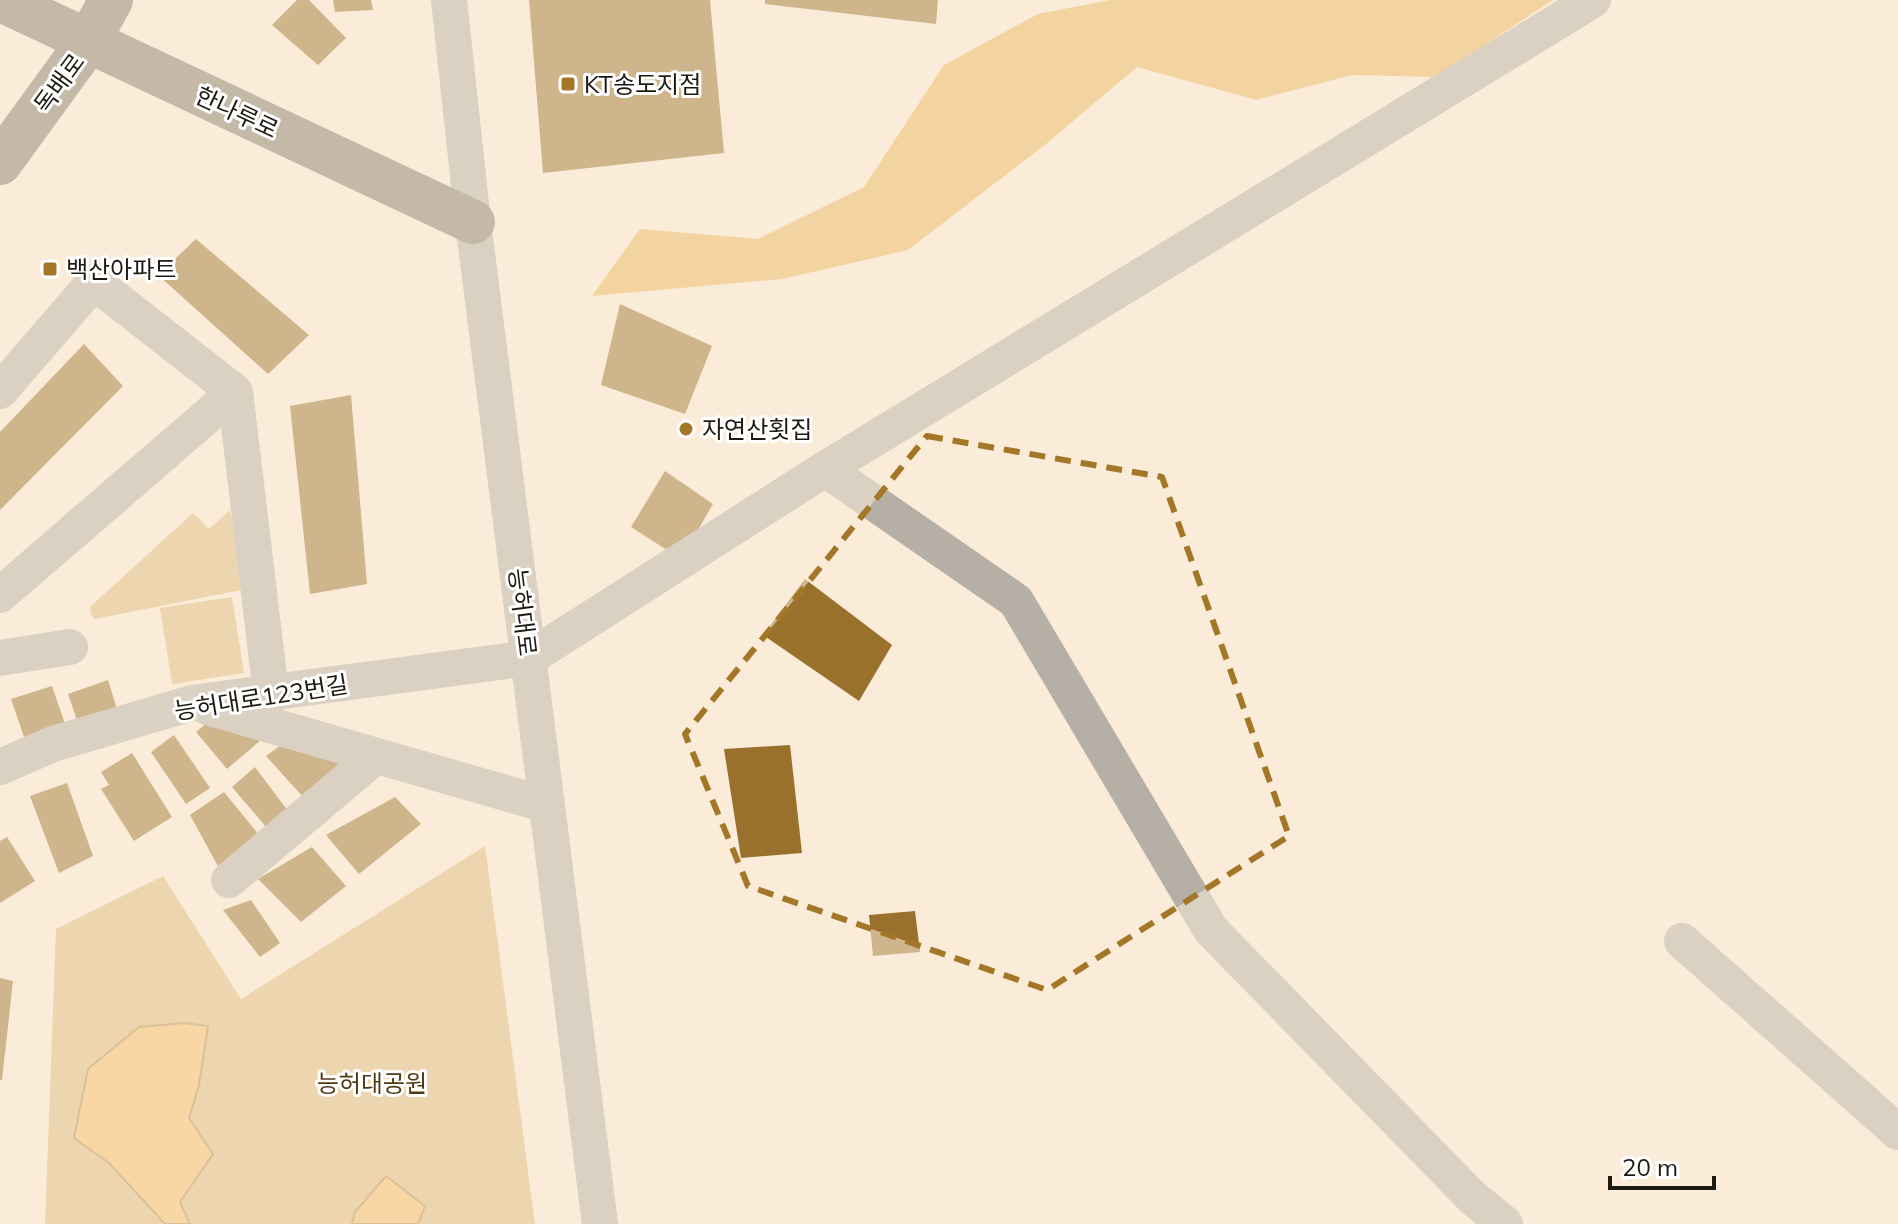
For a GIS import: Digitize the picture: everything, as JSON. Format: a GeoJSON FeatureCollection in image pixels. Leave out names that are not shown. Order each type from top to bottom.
{"type":"FeatureCollection","features":[{"type":"Feature","properties":{"kind":"main road","name":"한나루로"},"geometry":{"type":"LineString","coordinates":[[1,0],[473,222]]}},
{"type":"Feature","properties":{"kind":"main road","name":"독배로"},"geometry":{"type":"LineString","coordinates":[[0,163],[88,42],[111,0]]}},
{"type":"Feature","properties":{"kind":"street","name":"능허대로"},"geometry":{"type":"LineString","coordinates":[[449,0],[473,222],[600,1224]]}},
{"type":"Feature","properties":{"kind":"street"},"geometry":{"type":"LineString","coordinates":[[529,658],[825,469],[1593,0]]}},
{"type":"Feature","properties":{"kind":"street"},"geometry":{"type":"LineString","coordinates":[[0,391],[94,282],[235,392],[271,693]]}},
{"type":"Feature","properties":{"kind":"street"},"geometry":{"type":"LineString","coordinates":[[0,595],[235,392]]}},
{"type":"Feature","properties":{"kind":"street"},"geometry":{"type":"LineString","coordinates":[[825,469],[1016,601],[1211,930],[1472,1197],[1505,1224]]}},
{"type":"Feature","properties":{"kind":"street"},"geometry":{"type":"LineString","coordinates":[[0,658],[70,647]]}},
{"type":"Feature","properties":{"kind":"street","name":"능허대로123번길"},"geometry":{"type":"LineString","coordinates":[[0,767],[53,744],[192,703],[529,658]]}},
{"type":"Feature","properties":{"kind":"street"},"geometry":{"type":"LineString","coordinates":[[192,703],[547,805]]}},
{"type":"Feature","properties":{"kind":"street"},"geometry":{"type":"LineString","coordinates":[[229,880],[376,756]]}},
{"type":"Feature","properties":{"kind":"street"},"geometry":{"type":"LineString","coordinates":[[1682,941],[1898,1132]]}},
{"type":"Feature","properties":{"kind":"highlighted area"},"geometry":{"type":"Polygon","coordinates":[[[927,436],[1162,477],[1289,836],[1047,990],[748,886],[685,734],[927,436]]]}},
{"type":"Feature","properties":{"kind":"green space"},"geometry":{"type":"Polygon","coordinates":[[[230,510],[246,589],[95,619],[91,615],[90,607],[193,513],[209,529],[230,510]]]}},
{"type":"Feature","properties":{"kind":"green space"},"geometry":{"type":"Polygon","coordinates":[[[232,597],[244,673],[172,684],[160,608],[232,597]]]}},
{"type":"Feature","properties":{"kind":"green space","name":"능허대공원"},"geometry":{"type":"Polygon","coordinates":[[[485,846],[535,1224],[45,1224],[56,929],[163,876],[241,999],[485,846]]]}},
{"type":"Feature","properties":{"kind":"shaded area"},"geometry":{"type":"Polygon","coordinates":[[[1110,0],[1553,0],[1436,77],[1352,75],[1256,100],[1137,67],[1046,144],[908,250],[782,279],[592,296],[640,229],[758,239],[864,187],[944,65],[1038,14],[1110,0]]]}},
{"type":"Feature","properties":{"kind":"shaded area"},"geometry":{"type":"Polygon","coordinates":[[[184,1023],[208,1026],[199,1085],[189,1118],[213,1154],[180,1202],[190,1224],[165,1224],[109,1163],[74,1138],[88,1069],[139,1027],[184,1023]]]}},
{"type":"Feature","properties":{"kind":"shaded area"},"geometry":{"type":"Polygon","coordinates":[[[386,1176],[425,1206],[418,1224],[352,1224],[355,1212],[386,1176]]]}},
{"type":"Feature","properties":{"kind":"building"},"geometry":{"type":"Polygon","coordinates":[[[297,0],[309,0],[346,38],[318,65],[272,25],[297,0]]]}},
{"type":"Feature","properties":{"kind":"building"},"geometry":{"type":"Polygon","coordinates":[[[333,0],[371,0],[373,10],[335,12],[333,0]]]}},
{"type":"Feature","properties":{"kind":"building"},"geometry":{"type":"Polygon","coordinates":[[[529,0],[710,0],[724,153],[543,173],[529,0]]]}},
{"type":"Feature","properties":{"kind":"building"},"geometry":{"type":"Polygon","coordinates":[[[765,0],[938,0],[936,24],[765,4],[765,0]]]}},
{"type":"Feature","properties":{"kind":"building"},"geometry":{"type":"Polygon","coordinates":[[[196,239],[309,335],[268,374],[158,275],[196,239]]]}},
{"type":"Feature","properties":{"kind":"building"},"geometry":{"type":"Polygon","coordinates":[[[620,304],[712,346],[685,414],[601,385],[620,304]]]}},
{"type":"Feature","properties":{"kind":"building"},"geometry":{"type":"Polygon","coordinates":[[[84,344],[123,386],[0,510],[0,432],[84,344]]]}},
{"type":"Feature","properties":{"kind":"building"},"geometry":{"type":"Polygon","coordinates":[[[351,395],[367,584],[310,594],[290,406],[351,395]]]}},
{"type":"Feature","properties":{"kind":"building"},"geometry":{"type":"Polygon","coordinates":[[[665,471],[713,504],[681,559],[631,527],[665,471]]]}},
{"type":"Feature","properties":{"kind":"building"},"geometry":{"type":"Polygon","coordinates":[[[805,579],[892,645],[859,701],[763,635],[805,579]]]}},
{"type":"Feature","properties":{"kind":"building"},"geometry":{"type":"Polygon","coordinates":[[[108,680],[117,709],[78,723],[68,694],[108,680]]]}},
{"type":"Feature","properties":{"kind":"building"},"geometry":{"type":"Polygon","coordinates":[[[52,686],[67,730],[26,743],[11,699],[52,686]]]}},
{"type":"Feature","properties":{"kind":"building"},"geometry":{"type":"Polygon","coordinates":[[[207,723],[262,739],[227,769],[196,732],[207,723]]]}},
{"type":"Feature","properties":{"kind":"building"},"geometry":{"type":"Polygon","coordinates":[[[174,735],[210,788],[186,804],[151,752],[174,735]]]}},
{"type":"Feature","properties":{"kind":"building"},"geometry":{"type":"Polygon","coordinates":[[[285,742],[340,764],[303,797],[266,756],[285,742]]]}},
{"type":"Feature","properties":{"kind":"building"},"geometry":{"type":"Polygon","coordinates":[[[790,745],[802,853],[741,858],[724,749],[790,745]]]}},
{"type":"Feature","properties":{"kind":"building"},"geometry":{"type":"Polygon","coordinates":[[[132,753],[172,817],[134,841],[101,789],[109,785],[101,772],[132,753]]]}},
{"type":"Feature","properties":{"kind":"building"},"geometry":{"type":"Polygon","coordinates":[[[255,767],[288,811],[267,828],[232,787],[255,767]]]}},
{"type":"Feature","properties":{"kind":"building"},"geometry":{"type":"Polygon","coordinates":[[[67,783],[93,856],[59,873],[30,796],[67,783]]]}},
{"type":"Feature","properties":{"kind":"building"},"geometry":{"type":"Polygon","coordinates":[[[224,792],[259,835],[219,868],[190,815],[224,792]]]}},
{"type":"Feature","properties":{"kind":"building"},"geometry":{"type":"Polygon","coordinates":[[[395,797],[421,824],[359,874],[326,835],[395,797]]]}},
{"type":"Feature","properties":{"kind":"building"},"geometry":{"type":"Polygon","coordinates":[[[7,837],[35,881],[0,903],[0,841],[7,837]]]}},
{"type":"Feature","properties":{"kind":"building"},"geometry":{"type":"Polygon","coordinates":[[[312,847],[346,886],[301,922],[258,879],[312,847]]]}},
{"type":"Feature","properties":{"kind":"building"},"geometry":{"type":"Polygon","coordinates":[[[251,900],[280,943],[260,957],[223,910],[251,900]]]}},
{"type":"Feature","properties":{"kind":"building"},"geometry":{"type":"Polygon","coordinates":[[[915,911],[920,952],[873,956],[869,915],[915,911]]]}},
{"type":"Feature","properties":{"kind":"building"},"geometry":{"type":"Polygon","coordinates":[[[0,978],[13,981],[2,1080],[0,1080],[0,978]]]}},
{"type":"Feature","properties":{"kind":"place","name":"KT송도지점"},"geometry":{"type":"Point","coordinates":[568,84]}},
{"type":"Feature","properties":{"kind":"place","name":"백산아파트"},"geometry":{"type":"Point","coordinates":[50,269]}},
{"type":"Feature","properties":{"kind":"place","name":"자연산횟집"},"geometry":{"type":"Point","coordinates":[686,429]}}]}
